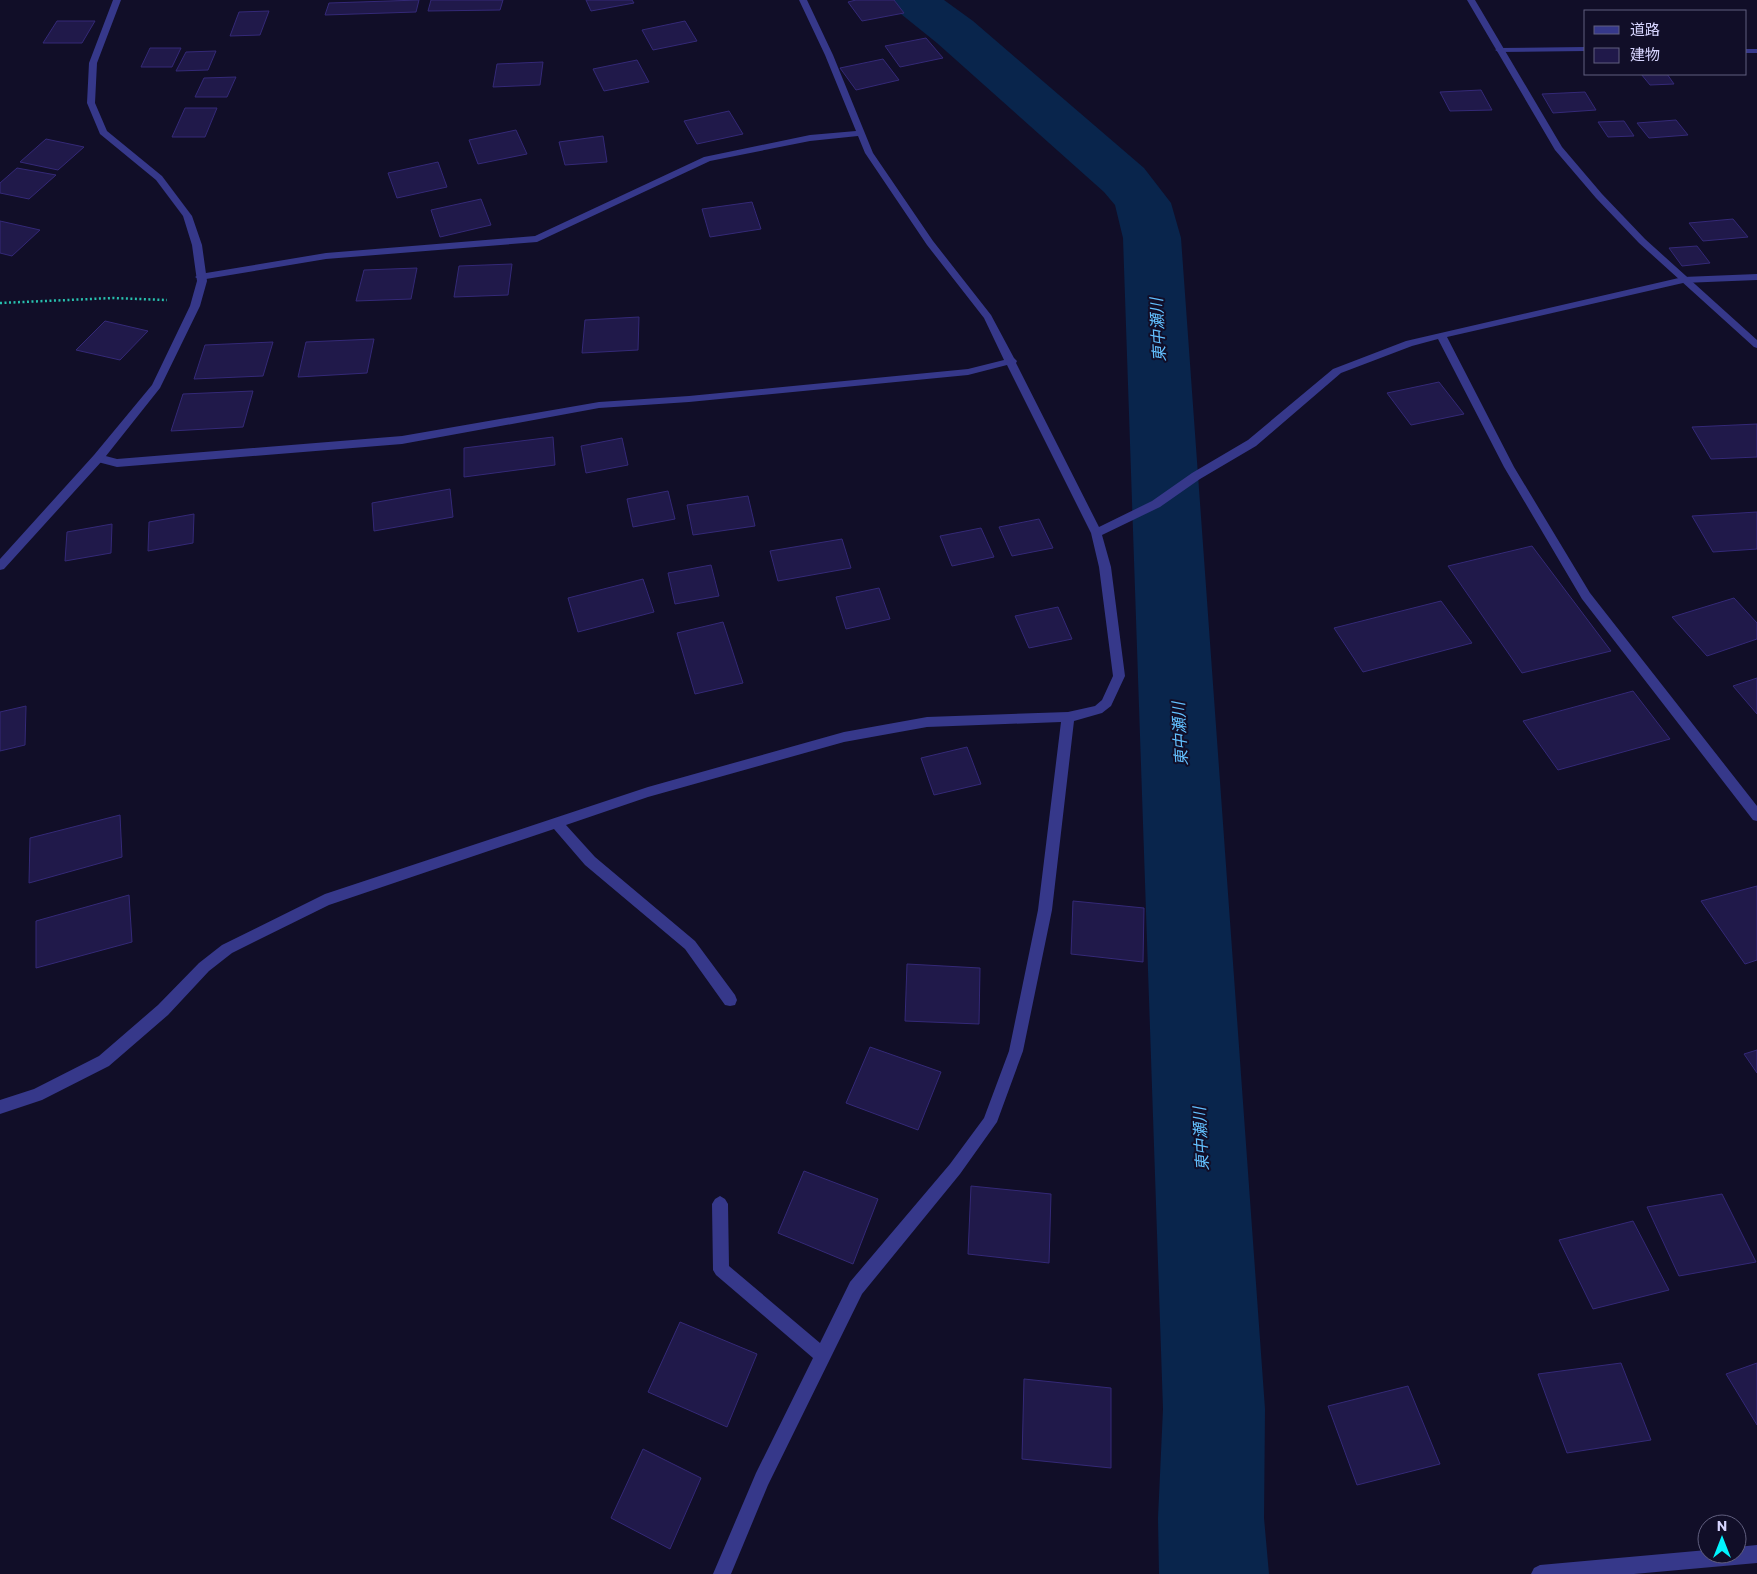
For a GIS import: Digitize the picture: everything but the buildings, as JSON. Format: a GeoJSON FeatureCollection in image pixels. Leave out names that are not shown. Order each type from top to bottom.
{"type":"FeatureCollection","features":[{"type":"Feature","properties":{"kind":"street"},"geometry":{"type":"LineString","coordinates":[[0,566],[98,458],[156,386],[179,343],[197,301],[202,281],[197,245],[187,216],[159,178],[103,132],[91,102],[93,63],[117,0]]}},
{"type":"Feature","properties":{"kind":"street"},"geometry":{"type":"LineString","coordinates":[[0,1107],[37,1095],[104,1061],[163,1010],[204,967],[236,945],[325,900],[648,792],[844,737],[927,722],[1068,717],[1098,710],[1107,703],[1119,676],[1105,567],[1096,533],[1012,361],[988,317],[930,243],[870,153],[829,55],[803,0]]}},
{"type":"Feature","properties":{"kind":"street"},"geometry":{"type":"LineString","coordinates":[[1471,0],[1558,148],[1599,196],[1683,280],[1757,345]]}},
{"type":"Feature","properties":{"kind":"street"},"geometry":{"type":"LineString","coordinates":[[1499,50],[1584,49]]}},
{"type":"Feature","properties":{"kind":"street"},"geometry":{"type":"LineString","coordinates":[[200,277],[326,256],[537,239],[707,159],[810,138],[860,132]]}},
{"type":"Feature","properties":{"kind":"street"},"geometry":{"type":"LineString","coordinates":[[1096,533],[1156,504],[1252,443],[1337,371],[1409,343],[1442,337],[1683,280],[1757,277]]}},
{"type":"Feature","properties":{"kind":"street"},"geometry":{"type":"LineString","coordinates":[[1442,337],[1509,468],[1586,596],[1757,816]]}},
{"type":"Feature","properties":{"kind":"street"},"geometry":{"type":"LineString","coordinates":[[98,458],[117,463],[402,440],[599,405],[689,399],[968,372],[1012,361]]}},
{"type":"Feature","properties":{"kind":"street"},"geometry":{"type":"LineString","coordinates":[[722,1574],[762,1479],[856,1288],[956,1169],[990,1122],[1016,1051],[1045,910],[1068,717]]}},
{"type":"Feature","properties":{"kind":"street"},"geometry":{"type":"LineString","coordinates":[[557,823],[590,861],[690,945],[730,1000]]}},
{"type":"Feature","properties":{"kind":"street"},"geometry":{"type":"LineString","coordinates":[[720,1204],[721,1270],[823,1356]]}},
{"type":"Feature","properties":{"kind":"street"},"geometry":{"type":"LineString","coordinates":[[1540,1574],[1757,1554]]}},
{"type":"Feature","properties":{"kind":"path"},"geometry":{"type":"LineString","coordinates":[[0,303],[113,298],[197,301]]}},
{"type":"Feature","properties":{"kind":"waterway","name":"東中瀬川"},"geometry":{"type":"LineString","coordinates":[[913,0],[955,32],[1124,180],[1143,203],[1152,238],[1214,1409],[1211,1518],[1214,1574]]}}]}
